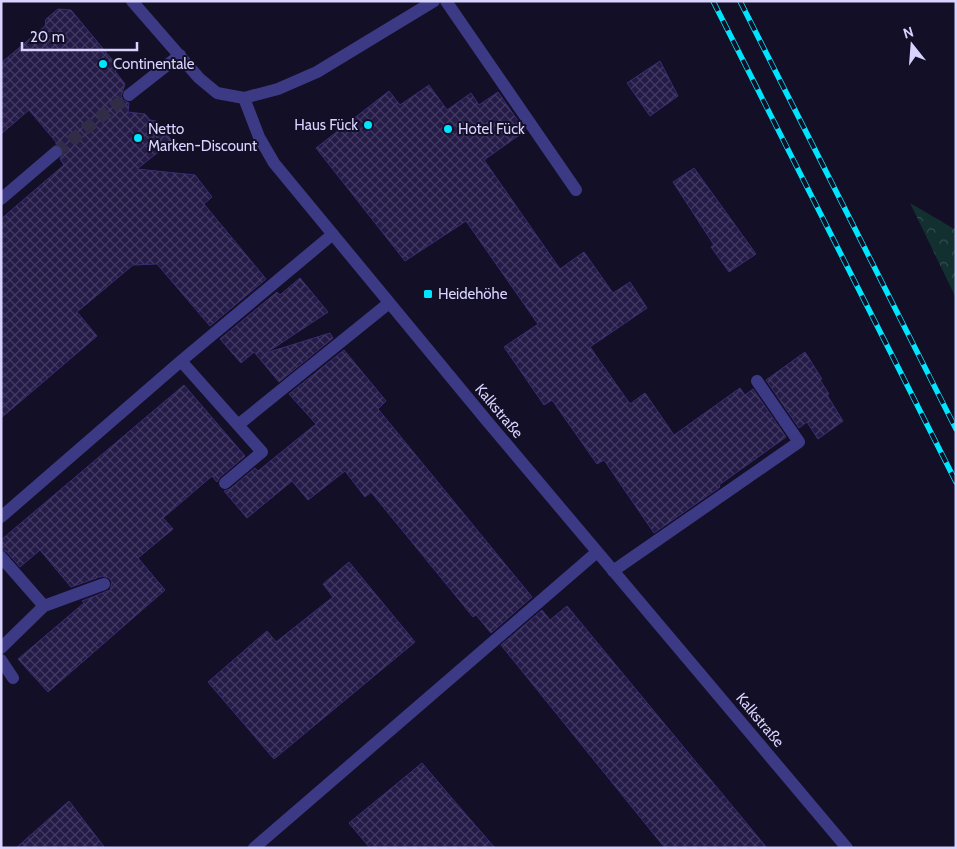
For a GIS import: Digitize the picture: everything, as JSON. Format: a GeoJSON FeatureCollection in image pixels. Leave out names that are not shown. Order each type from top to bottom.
{"type":"FeatureCollection","features":[{"type":"Feature","properties":{"kind":"street"},"geometry":{"type":"LineString","coordinates":[[132,1],[198,78],[217,93],[244,98],[278,89],[317,72],[434,1]]}},
{"type":"Feature","properties":{"kind":"street"},"geometry":{"type":"LineString","coordinates":[[446,1],[576,190]]}},
{"type":"Feature","properties":{"kind":"street"},"geometry":{"type":"LineString","coordinates":[[129,95],[180,55]]}},
{"type":"Feature","properties":{"kind":"street","name":"Kalkstraße"},"geometry":{"type":"LineString","coordinates":[[244,98],[258,137],[274,162],[597,552],[848,848]]}},
{"type":"Feature","properties":{"kind":"street"},"geometry":{"type":"LineString","coordinates":[[1,200],[56,152]]}},
{"type":"Feature","properties":{"kind":"street"},"geometry":{"type":"LineString","coordinates":[[1,517],[333,234]]}},
{"type":"Feature","properties":{"kind":"street"},"geometry":{"type":"LineString","coordinates":[[238,425],[389,303]]}},
{"type":"Feature","properties":{"kind":"street"},"geometry":{"type":"LineString","coordinates":[[182,361],[262,452],[225,484]]}},
{"type":"Feature","properties":{"kind":"street"},"geometry":{"type":"LineString","coordinates":[[613,571],[799,442],[757,381]]}},
{"type":"Feature","properties":{"kind":"street"},"geometry":{"type":"LineString","coordinates":[[254,848],[597,552]]}},
{"type":"Feature","properties":{"kind":"street"},"geometry":{"type":"LineString","coordinates":[[1,557],[44,606]]}},
{"type":"Feature","properties":{"kind":"street"},"geometry":{"type":"LineString","coordinates":[[1,648],[44,606],[104,584]]}},
{"type":"Feature","properties":{"kind":"street"},"geometry":{"type":"LineString","coordinates":[[1,660],[13,678]]}},
{"type":"Feature","properties":{"kind":"green space"},"geometry":{"type":"Polygon","coordinates":[[[910,203],[956,230],[956,298],[910,203]]]}},
{"type":"Feature","properties":{"kind":"building"},"geometry":{"type":"Polygon","coordinates":[[[58,9],[71,10],[119,68],[115,71],[125,84],[121,96],[123,100],[129,103],[128,112],[145,114],[150,120],[156,121],[172,141],[137,169],[195,175],[212,197],[204,204],[266,279],[210,326],[157,264],[133,265],[77,312],[97,336],[1,418],[1,219],[64,165],[60,159],[64,151],[62,146],[56,144],[29,110],[1,134],[1,63],[45,26],[46,19],[58,9]]]}},
{"type":"Feature","properties":{"kind":"building"},"geometry":{"type":"Polygon","coordinates":[[[660,61],[678,96],[650,116],[627,83],[660,61]]]}},
{"type":"Feature","properties":{"kind":"building"},"geometry":{"type":"Polygon","coordinates":[[[429,85],[447,110],[471,93],[479,105],[498,92],[525,131],[484,160],[560,269],[584,252],[613,293],[630,282],[647,308],[590,347],[630,404],[645,393],[674,435],[740,388],[745,395],[753,389],[786,437],[719,485],[720,487],[654,533],[604,460],[597,464],[552,400],[544,405],[504,347],[538,324],[466,221],[405,261],[316,148],[389,91],[400,105],[429,85]]]}},
{"type":"Feature","properties":{"kind":"building"},"geometry":{"type":"Polygon","coordinates":[[[694,168],[756,254],[729,272],[711,247],[714,245],[673,182],[694,168]]]}},
{"type":"Feature","properties":{"kind":"building"},"geometry":{"type":"Polygon","coordinates":[[[300,278],[328,312],[266,353],[330,333],[333,338],[279,382],[254,352],[241,363],[220,339],[277,292],[280,295],[300,278]]]}},
{"type":"Feature","properties":{"kind":"building"},"geometry":{"type":"Polygon","coordinates":[[[344,350],[386,401],[378,409],[532,597],[491,633],[476,615],[473,617],[371,492],[365,497],[345,471],[308,500],[292,481],[247,518],[224,491],[230,489],[255,468],[258,471],[316,424],[289,394],[344,350]]]}},
{"type":"Feature","properties":{"kind":"building"},"geometry":{"type":"Polygon","coordinates":[[[805,352],[822,379],[820,380],[829,394],[827,395],[843,421],[818,439],[807,422],[799,428],[766,380],[805,352]]]}},
{"type":"Feature","properties":{"kind":"building"},"geometry":{"type":"Polygon","coordinates":[[[184,385],[245,456],[220,477],[217,482],[212,476],[163,518],[173,529],[138,558],[165,590],[48,692],[18,659],[84,603],[82,601],[110,590],[112,582],[109,578],[102,576],[71,587],[40,550],[20,567],[7,552],[1,549],[1,540],[184,385]]]}},
{"type":"Feature","properties":{"kind":"building"},"geometry":{"type":"Polygon","coordinates":[[[349,562],[415,642],[274,759],[208,682],[267,631],[276,642],[333,597],[323,584],[349,562]]]}},
{"type":"Feature","properties":{"kind":"building"},"geometry":{"type":"Polygon","coordinates":[[[567,606],[767,848],[665,848],[501,645],[542,610],[550,620],[567,606]]]}},
{"type":"Feature","properties":{"kind":"building"},"geometry":{"type":"Polygon","coordinates":[[[422,763],[495,848],[370,848],[349,823],[422,763]]]}},
{"type":"Feature","properties":{"kind":"building"},"geometry":{"type":"Polygon","coordinates":[[[69,801],[105,848],[16,848],[69,801]]]}},
{"type":"Feature","properties":{"kind":"tunnel"},"geometry":{"type":"LineString","coordinates":[[56,152],[129,95]]}},
{"type":"Feature","properties":{"kind":"railway"},"geometry":{"type":"LineString","coordinates":[[713,1],[956,482]]}},
{"type":"Feature","properties":{"kind":"railway"},"geometry":{"type":"LineString","coordinates":[[740,1],[956,429]]}},
{"type":"Feature","properties":{"kind":"place","name":"Continentale"},"geometry":{"type":"Point","coordinates":[103,64]}},
{"type":"Feature","properties":{"kind":"place","name":"Haus Fück"},"geometry":{"type":"Point","coordinates":[368,125]}},
{"type":"Feature","properties":{"kind":"place","name":"Hotel Fück"},"geometry":{"type":"Point","coordinates":[448,129]}},
{"type":"Feature","properties":{"kind":"place","name":"Netto Marken-Discount"},"geometry":{"type":"Point","coordinates":[138,138]}},
{"type":"Feature","properties":{"kind":"place","name":"Heidehöhe"},"geometry":{"type":"Point","coordinates":[428,294]}}]}
